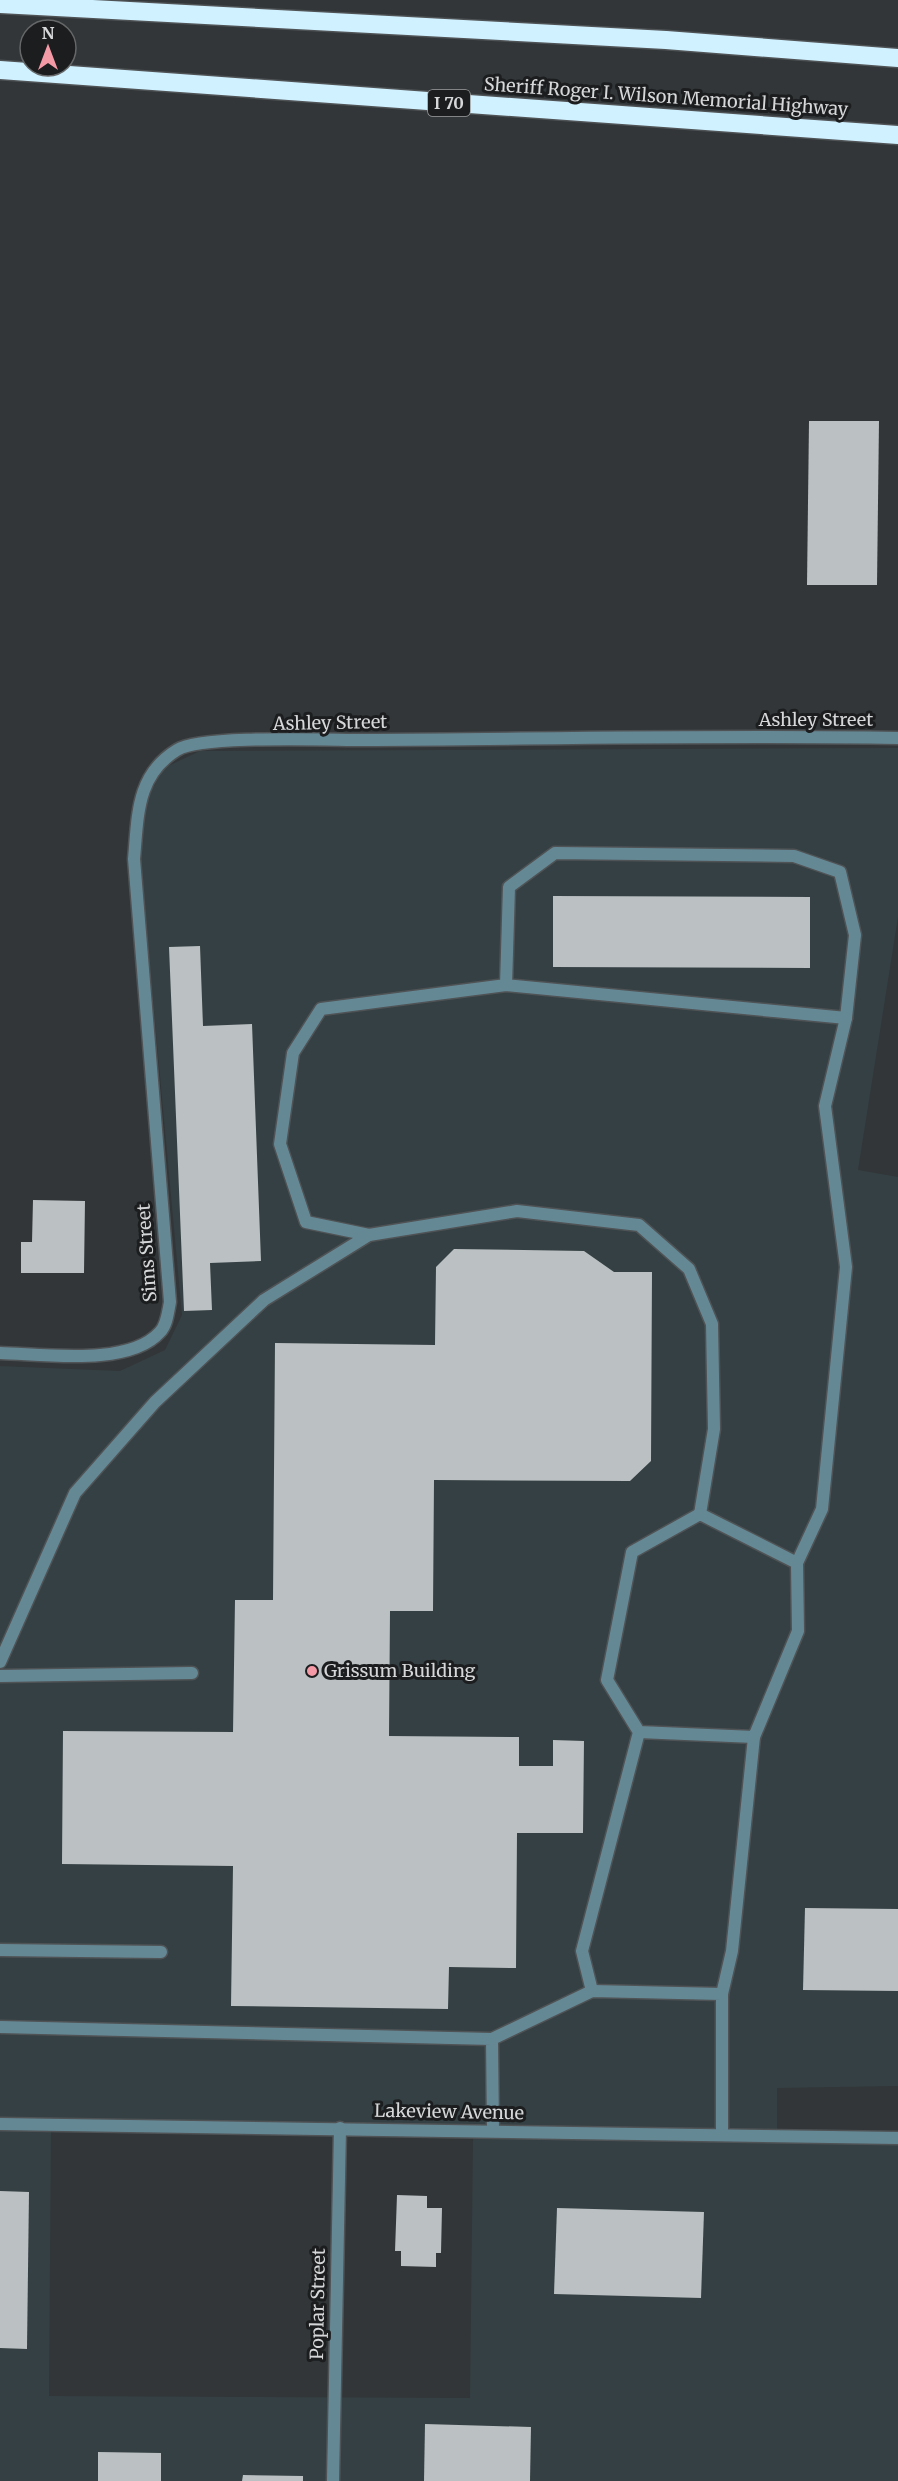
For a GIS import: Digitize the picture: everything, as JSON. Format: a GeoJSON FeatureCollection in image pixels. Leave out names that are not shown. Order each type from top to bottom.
{"type":"FeatureCollection","features":[{"type":"Feature","properties":{"kind":"highway"},"geometry":{"type":"LineString","coordinates":[[0,4],[654,39],[898,57]]}},
{"type":"Feature","properties":{"kind":"highway","name":"Sheriff Roger I. Wilson Memorial Highway"},"geometry":{"type":"LineString","coordinates":[[0,70],[898,135]]}},
{"type":"Feature","properties":{"kind":"street","name":"Ashley Street"},"geometry":{"type":"LineString","coordinates":[[156,1148],[134,858],[143,792],[149,775],[162,760],[179,748],[201,742],[316,740],[898,738]]}},
{"type":"Feature","properties":{"kind":"street"},"geometry":{"type":"LineString","coordinates":[[506,985],[509,887],[555,853],[794,856],[840,872],[855,935],[846,1018],[825,1106],[846,1267],[822,1509],[797,1563],[798,1631],[754,1737],[732,1951],[722,1994],[722,2135]]}},
{"type":"Feature","properties":{"kind":"street"},"geometry":{"type":"LineString","coordinates":[[700,1514],[714,1429],[712,1324],[689,1269],[639,1225],[517,1211],[369,1234],[306,1222],[280,1144],[293,1053],[321,1009],[506,985],[846,1018]]}},
{"type":"Feature","properties":{"kind":"street","name":"Sims Street"},"geometry":{"type":"LineString","coordinates":[[0,1353],[110,1355],[138,1348],[161,1331],[170,1302],[156,1148]]}},
{"type":"Feature","properties":{"kind":"street"},"geometry":{"type":"LineString","coordinates":[[0,1662],[75,1493],[155,1402],[264,1300],[369,1234]]}},
{"type":"Feature","properties":{"kind":"street"},"geometry":{"type":"LineString","coordinates":[[700,1514],[797,1563]]}},
{"type":"Feature","properties":{"kind":"street"},"geometry":{"type":"LineString","coordinates":[[592,1991],[582,1951],[639,1732],[607,1680],[632,1552],[700,1514]]}},
{"type":"Feature","properties":{"kind":"street"},"geometry":{"type":"LineString","coordinates":[[0,1676],[192,1673]]}},
{"type":"Feature","properties":{"kind":"street"},"geometry":{"type":"LineString","coordinates":[[639,1732],[754,1737]]}},
{"type":"Feature","properties":{"kind":"street"},"geometry":{"type":"LineString","coordinates":[[0,1950],[161,1952]]}},
{"type":"Feature","properties":{"kind":"street"},"geometry":{"type":"LineString","coordinates":[[0,2027],[492,2039],[592,1991],[722,1994]]}},
{"type":"Feature","properties":{"kind":"street"},"geometry":{"type":"LineString","coordinates":[[492,2039],[493,2131]]}},
{"type":"Feature","properties":{"kind":"street","name":"Lakeview Avenue"},"geometry":{"type":"LineString","coordinates":[[0,2124],[898,2138]]}},
{"type":"Feature","properties":{"kind":"street","name":"Poplar Street"},"geometry":{"type":"LineString","coordinates":[[333,2481],[340,2128]]}},
{"type":"Feature","properties":{"kind":"shaded area"},"geometry":{"type":"Polygon","coordinates":[[[898,748],[898,917],[858,1170],[898,1177],[898,2086],[777,2088],[777,2132],[0,2122],[0,1366],[120,1371],[165,1350],[182,1315],[140,859],[143,824],[149,795],[164,768],[200,751],[898,748]]]}},
{"type":"Feature","properties":{"kind":"shaded area"},"geometry":{"type":"Polygon","coordinates":[[[0,2130],[51,2131],[49,2396],[470,2398],[473,2137],[898,2144],[898,2481],[0,2481],[0,2130]]]}},
{"type":"Feature","properties":{"kind":"building"},"geometry":{"type":"Polygon","coordinates":[[[809,421],[879,421],[877,585],[807,585],[809,421]]]}},
{"type":"Feature","properties":{"kind":"building"},"geometry":{"type":"Polygon","coordinates":[[[553,896],[810,897],[810,968],[553,967],[553,896]]]}},
{"type":"Feature","properties":{"kind":"building"},"geometry":{"type":"Polygon","coordinates":[[[200,946],[203,1026],[252,1024],[261,1261],[210,1263],[212,1310],[184,1311],[169,947],[200,946]]]}},
{"type":"Feature","properties":{"kind":"building"},"geometry":{"type":"Polygon","coordinates":[[[33,1200],[85,1201],[84,1273],[21,1273],[21,1242],[32,1242],[33,1200]]]}},
{"type":"Feature","properties":{"kind":"building","name":"Grissum Building"},"geometry":{"type":"Polygon","coordinates":[[[454,1249],[584,1251],[614,1272],[652,1272],[651,1461],[630,1481],[434,1480],[433,1611],[390,1611],[389,1736],[519,1737],[519,1766],[553,1766],[553,1740],[584,1741],[583,1833],[517,1833],[516,1968],[449,1967],[448,2009],[231,2006],[233,1866],[62,1864],[63,1731],[233,1732],[235,1600],[273,1600],[275,1343],[435,1345],[436,1267],[454,1249]]]}},
{"type":"Feature","properties":{"kind":"building"},"geometry":{"type":"Polygon","coordinates":[[[805,1908],[898,1909],[898,1991],[803,1990],[805,1908]]]}},
{"type":"Feature","properties":{"kind":"building"},"geometry":{"type":"Polygon","coordinates":[[[0,2191],[29,2192],[27,2349],[0,2348],[0,2191]]]}},
{"type":"Feature","properties":{"kind":"building"},"geometry":{"type":"Polygon","coordinates":[[[397,2195],[427,2196],[427,2208],[442,2208],[441,2253],[436,2253],[436,2267],[401,2266],[401,2251],[395,2251],[397,2195]]]}},
{"type":"Feature","properties":{"kind":"building"},"geometry":{"type":"Polygon","coordinates":[[[557,2208],[704,2212],[701,2298],[554,2294],[557,2208]]]}},
{"type":"Feature","properties":{"kind":"building"},"geometry":{"type":"Polygon","coordinates":[[[425,2424],[531,2427],[530,2481],[424,2481],[425,2424]]]}},
{"type":"Feature","properties":{"kind":"building"},"geometry":{"type":"Polygon","coordinates":[[[98,2452],[161,2453],[161,2481],[98,2481],[98,2452]]]}},
{"type":"Feature","properties":{"kind":"building"},"geometry":{"type":"Polygon","coordinates":[[[243,2475],[303,2476],[303,2481],[242,2481],[243,2475]]]}},
{"type":"Feature","properties":{"kind":"place","name":"Grissum Building"},"geometry":{"type":"Point","coordinates":[312,1671]}}]}
